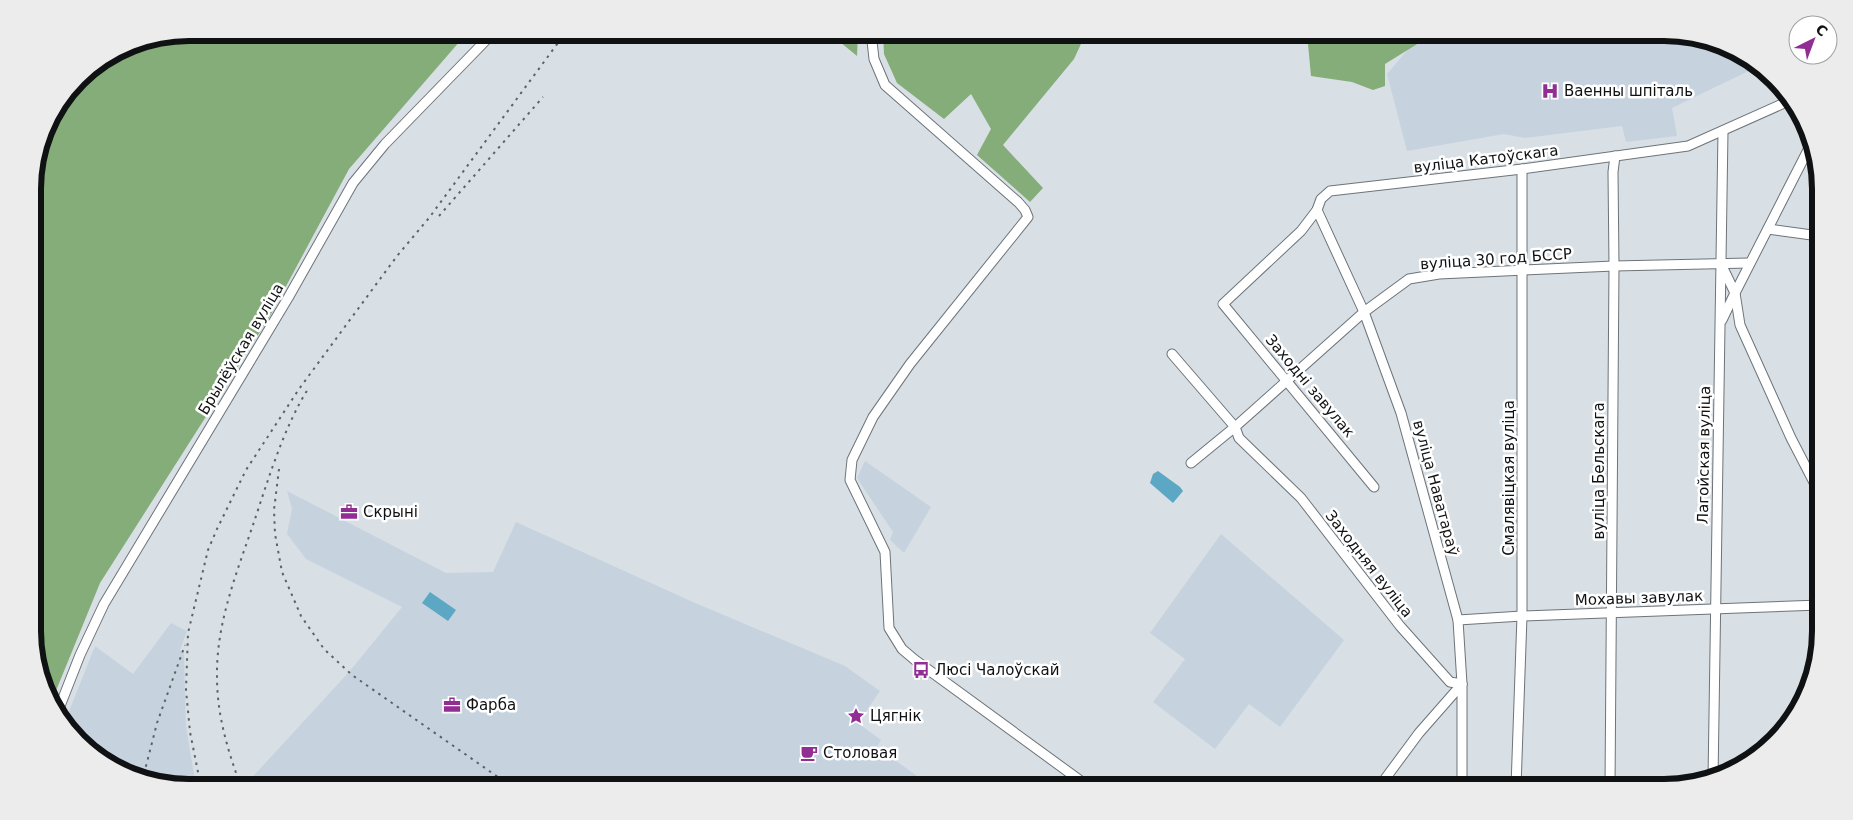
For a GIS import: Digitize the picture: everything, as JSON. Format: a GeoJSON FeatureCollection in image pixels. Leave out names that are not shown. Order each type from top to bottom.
{"type":"FeatureCollection","features":[{"type":"Feature","properties":{"kind":"street","name":"Брылёўская вуліца"},"geometry":{"type":"LineString","coordinates":[[61,704],[80,654],[104,604],[288,298],[353,183],[385,144],[484,42]]}},
{"type":"Feature","properties":{"kind":"street"},"geometry":{"type":"LineString","coordinates":[[872,42],[874,59],[885,85],[1018,202],[1028,217],[910,364],[872,417],[852,460],[850,480],[885,552],[890,628],[902,649],[915,660],[1078,778]]}},
{"type":"Feature","properties":{"kind":"street","name":"вуліца Катоўскага"},"geometry":{"type":"LineString","coordinates":[[1223,304],[1300,231],[1318,210],[1321,199],[1330,191],[1522,170],[1688,146],[1784,103]]}},
{"type":"Feature","properties":{"kind":"street","name":"Лагойская вуліца"},"geometry":{"type":"LineString","coordinates":[[1713,770],[1723,131]]}},
{"type":"Feature","properties":{"kind":"street"},"geometry":{"type":"LineString","coordinates":[[1720,323],[1807,152]]}},
{"type":"Feature","properties":{"kind":"street","name":"вуліца Бельскага"},"geometry":{"type":"LineString","coordinates":[[1610,778],[1613,172],[1615,156]]}},
{"type":"Feature","properties":{"kind":"street","name":"Смалявіцкая вуліца"},"geometry":{"type":"LineString","coordinates":[[1516,778],[1522,616],[1522,170]]}},
{"type":"Feature","properties":{"kind":"street","name":"вуліца Наватараў"},"geometry":{"type":"LineString","coordinates":[[1318,210],[1364,312],[1401,413],[1458,620],[1462,684],[1462,778]]}},
{"type":"Feature","properties":{"kind":"street"},"geometry":{"type":"LineString","coordinates":[[1768,229],[1812,235]]}},
{"type":"Feature","properties":{"kind":"street","name":"вуліца 30 год БССР"},"geometry":{"type":"LineString","coordinates":[[1191,464],[1364,312],[1409,279],[1439,274],[1614,266],[1749,263]]}},
{"type":"Feature","properties":{"kind":"street"},"geometry":{"type":"LineString","coordinates":[[1721,264],[1735,293],[1740,325],[1791,438],[1812,479]]}},
{"type":"Feature","properties":{"kind":"street","name":"Заходні завулак"},"geometry":{"type":"LineString","coordinates":[[1223,304],[1287,379],[1374,487]]}},
{"type":"Feature","properties":{"kind":"street","name":"Заходняя вуліца"},"geometry":{"type":"LineString","coordinates":[[1172,354],[1235,427],[1239,438],[1301,498],[1400,626],[1432,663],[1450,682],[1462,684]]}},
{"type":"Feature","properties":{"kind":"street","name":"Мохавы завулак"},"geometry":{"type":"LineString","coordinates":[[1458,620],[1812,605]]}},
{"type":"Feature","properties":{"kind":"street"},"geometry":{"type":"LineString","coordinates":[[1386,778],[1419,733],[1462,684]]}},
{"type":"Feature","properties":{"kind":"shaded area","name":"Ваенны шпіталь"},"geometry":{"type":"Polygon","coordinates":[[[1415,41],[1664,41],[1693,44],[1721,52],[1751,70],[1672,108],[1677,136],[1626,142],[1622,126],[1525,138],[1504,134],[1407,151],[1387,74],[1415,41]]]}},
{"type":"Feature","properties":{"kind":"shaded area"},"geometry":{"type":"Polygon","coordinates":[[[865,461],[931,507],[904,553],[890,540],[893,532],[857,478],[865,461]]]}},
{"type":"Feature","properties":{"kind":"shaded area"},"geometry":{"type":"Polygon","coordinates":[[[287,491],[446,573],[493,572],[516,522],[693,602],[845,666],[880,691],[858,723],[881,740],[877,747],[917,776],[915,779],[251,779],[349,672],[402,607],[306,559],[287,534],[292,509],[287,491]]]}},
{"type":"Feature","properties":{"kind":"shaded area"},"geometry":{"type":"Polygon","coordinates":[[[1221,534],[1344,640],[1280,727],[1249,704],[1215,749],[1153,702],[1185,659],[1150,633],[1221,534]]]}},
{"type":"Feature","properties":{"kind":"shaded area"},"geometry":{"type":"Polygon","coordinates":[[[171,623],[187,631],[180,650],[184,654],[186,726],[195,779],[160,776],[132,768],[115,759],[84,736],[68,715],[95,646],[133,674],[171,623]]]}},
{"type":"Feature","properties":{"kind":"green space"},"geometry":{"type":"Polygon","coordinates":[[[1082,41],[1074,59],[1003,145],[1043,188],[1030,202],[977,155],[991,129],[971,94],[944,119],[897,83],[884,54],[883,42],[1082,41]]]}},
{"type":"Feature","properties":{"kind":"green space"},"geometry":{"type":"Polygon","coordinates":[[[1308,41],[1422,41],[1385,64],[1385,86],[1373,90],[1352,82],[1311,76],[1308,41]]]}},
{"type":"Feature","properties":{"kind":"green space"},"geometry":{"type":"Polygon","coordinates":[[[179,42],[459,42],[349,169],[270,316],[100,583],[55,693],[46,669],[41,631],[42,179],[46,151],[61,115],[84,84],[107,66],[132,52],[160,44],[179,42]]]}},
{"type":"Feature","properties":{"kind":"green space"},"geometry":{"type":"Polygon","coordinates":[[[839,42],[858,42],[857,56],[839,42]]]}},
{"type":"Feature","properties":{"kind":"water"},"geometry":{"type":"Polygon","coordinates":[[[1158,471],[1183,491],[1173,503],[1150,483],[1153,474],[1158,471]]]}},
{"type":"Feature","properties":{"kind":"water"},"geometry":{"type":"Polygon","coordinates":[[[430,592],[456,610],[448,621],[422,603],[430,592]]]}},
{"type":"Feature","properties":{"kind":"railway"},"geometry":{"type":"LineString","coordinates":[[199,779],[190,732],[186,690],[188,633],[208,550],[217,529],[246,470],[299,389],[397,256],[429,218],[559,42]]}},
{"type":"Feature","properties":{"kind":"railway"},"geometry":{"type":"LineString","coordinates":[[439,216],[543,97]]}},
{"type":"Feature","properties":{"kind":"railway"},"geometry":{"type":"LineString","coordinates":[[238,779],[221,719],[217,691],[220,637],[229,598],[271,471],[291,420],[308,389]]}},
{"type":"Feature","properties":{"kind":"railway"},"geometry":{"type":"LineString","coordinates":[[279,469],[274,510],[275,534],[282,572],[301,616],[324,649],[352,675],[500,779]]}},
{"type":"Feature","properties":{"kind":"railway"},"geometry":{"type":"LineString","coordinates":[[145,772],[157,723],[185,645]]}},
{"type":"Feature","properties":{"kind":"place","name":"Ваенны шпіталь"},"geometry":{"type":"Point","coordinates":[1550,91]}},
{"type":"Feature","properties":{"kind":"place","name":"Скрыні"},"geometry":{"type":"Point","coordinates":[349,512]}},
{"type":"Feature","properties":{"kind":"place","name":"Люсі Чалоўскай"},"geometry":{"type":"Point","coordinates":[921,670]}},
{"type":"Feature","properties":{"kind":"place","name":"Фарба"},"geometry":{"type":"Point","coordinates":[452,705]}},
{"type":"Feature","properties":{"kind":"place","name":"Цягнік"},"geometry":{"type":"Point","coordinates":[856,716]}},
{"type":"Feature","properties":{"kind":"place","name":"Столовая"},"geometry":{"type":"Point","coordinates":[809,753]}}]}
